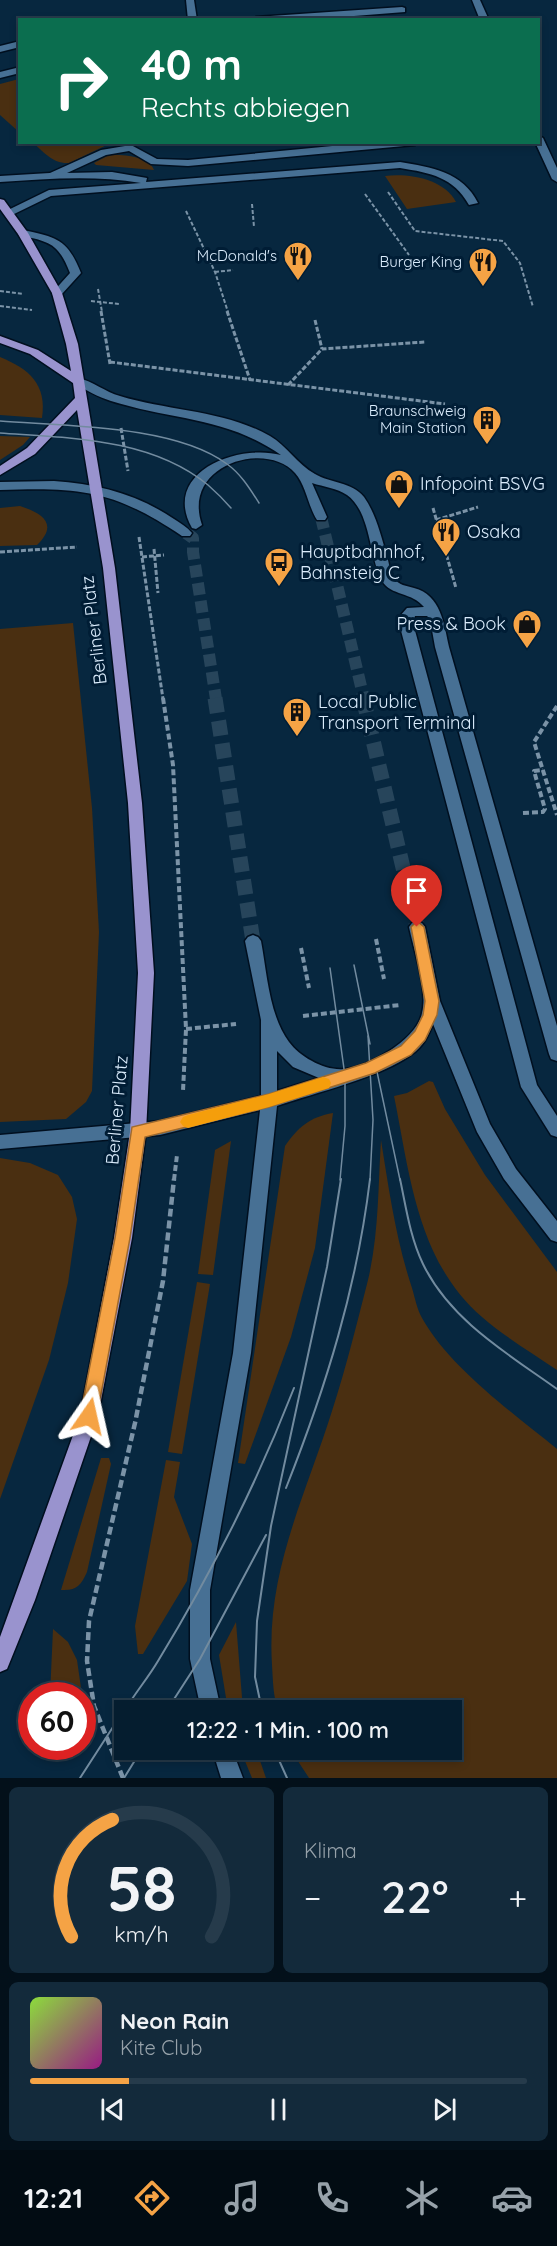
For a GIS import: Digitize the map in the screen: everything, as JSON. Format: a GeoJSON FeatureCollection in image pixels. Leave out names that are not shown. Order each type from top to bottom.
{"type":"FeatureCollection","features":[{"type":"Feature","properties":{"kind":"main road","name":"Berliner Platz"},"geometry":{"type":"LineString","coordinates":[[0,202],[23,233],[57,293],[72,344],[105,544],[135,803],[146,973],[138,1132],[123,1238],[89,1416],[25,1600],[0,1662]]}},
{"type":"Feature","properties":{"kind":"main road"},"geometry":{"type":"LineString","coordinates":[[0,339],[34,352],[78,381]]}},
{"type":"Feature","properties":{"kind":"main road"},"geometry":{"type":"LineString","coordinates":[[0,471],[31,451],[81,399]]}},
{"type":"Feature","properties":{"kind":"lane"},"geometry":{"type":"LineString","coordinates":[[190,0],[193,18]]}},
{"type":"Feature","properties":{"kind":"lane"},"geometry":{"type":"LineString","coordinates":[[399,0],[405,18]]}},
{"type":"Feature","properties":{"kind":"lane"},"geometry":{"type":"LineString","coordinates":[[476,0],[484,18]]}},
{"type":"Feature","properties":{"kind":"lane"},"geometry":{"type":"LineString","coordinates":[[284,18],[402,10]]}},
{"type":"Feature","properties":{"kind":"lane"},"geometry":{"type":"LineString","coordinates":[[0,49],[18,44]]}},
{"type":"Feature","properties":{"kind":"lane"},"geometry":{"type":"LineString","coordinates":[[0,75],[18,70]]}},
{"type":"Feature","properties":{"kind":"lane"},"geometry":{"type":"LineString","coordinates":[[540,142],[557,179]]}},
{"type":"Feature","properties":{"kind":"lane"},"geometry":{"type":"LineString","coordinates":[[52,177],[104,152],[131,145],[156,162],[188,163],[391,144]]}},
{"type":"Feature","properties":{"kind":"lane"},"geometry":{"type":"LineString","coordinates":[[10,213],[49,193],[400,165],[428,170],[458,183],[469,191],[473,203]]}},
{"type":"Feature","properties":{"kind":"lane"},"geometry":{"type":"LineString","coordinates":[[0,179],[112,175],[163,184]]}},
{"type":"Feature","properties":{"kind":"lane"},"geometry":{"type":"LineString","coordinates":[[23,233],[56,239],[69,255],[76,273],[57,293]]}},
{"type":"Feature","properties":{"kind":"lane"},"geometry":{"type":"LineString","coordinates":[[78,381],[116,399],[194,414],[236,425],[267,440],[286,454],[300,470],[321,517]]}},
{"type":"Feature","properties":{"kind":"lane"},"geometry":{"type":"LineString","coordinates":[[0,486],[76,485],[96,488],[133,499],[191,529],[190,504],[205,474],[224,461],[245,456],[272,457],[287,462],[316,480],[357,496],[365,511],[388,580],[391,584],[422,595],[430,602],[436,617],[442,647],[557,1054]]}},
{"type":"Feature","properties":{"kind":"lane"},"geometry":{"type":"LineString","coordinates":[[436,617],[430,612],[412,611],[406,616],[406,623],[529,1087],[557,1130]]}},
{"type":"Feature","properties":{"kind":"lane"},"geometry":{"type":"LineString","coordinates":[[417,927],[432,1001],[483,1127],[510,1174],[557,1234]]}},
{"type":"Feature","properties":{"kind":"lane"},"geometry":{"type":"LineString","coordinates":[[209,1700],[200,1659],[200,1590],[220,1489],[242,1353],[269,1101],[269,1020],[253,941]]}},
{"type":"Feature","properties":{"kind":"lane"},"geometry":{"type":"LineString","coordinates":[[0,1142],[138,1132],[269,1101],[370,1068],[406,1050],[420,1036],[430,1015],[432,1001]]}},
{"type":"Feature","properties":{"kind":"lane"},"geometry":{"type":"LineString","coordinates":[[269,1020],[280,1045],[296,1062],[316,1071],[345,1076]]}},
{"type":"Feature","properties":{"kind":"lane"},"geometry":{"type":"LineString","coordinates":[[226,1760],[232,1778]]}},
{"type":"Feature","properties":{"kind":"path"},"geometry":{"type":"LineString","coordinates":[[388,191],[415,231],[503,241],[520,263],[533,307]]}},
{"type":"Feature","properties":{"kind":"path"},"geometry":{"type":"LineString","coordinates":[[364,192],[409,255]]}},
{"type":"Feature","properties":{"kind":"path"},"geometry":{"type":"LineString","coordinates":[[252,204],[254,227]]}},
{"type":"Feature","properties":{"kind":"path"},"geometry":{"type":"LineString","coordinates":[[186,211],[215,272],[250,380]]}},
{"type":"Feature","properties":{"kind":"path"},"geometry":{"type":"LineString","coordinates":[[215,272],[233,270]]}},
{"type":"Feature","properties":{"kind":"path"},"geometry":{"type":"LineString","coordinates":[[0,291],[32,295]]}},
{"type":"Feature","properties":{"kind":"path"},"geometry":{"type":"LineString","coordinates":[[89,301],[119,304]]}},
{"type":"Feature","properties":{"kind":"path"},"geometry":{"type":"LineString","coordinates":[[0,306],[41,312]]}},
{"type":"Feature","properties":{"kind":"path"},"geometry":{"type":"LineString","coordinates":[[315,320],[322,349]]}},
{"type":"Feature","properties":{"kind":"path"},"geometry":{"type":"LineString","coordinates":[[287,385],[322,349],[425,342]]}},
{"type":"Feature","properties":{"kind":"path"},"geometry":{"type":"LineString","coordinates":[[110,362],[445,404]]}},
{"type":"Feature","properties":{"kind":"path"},"geometry":{"type":"LineString","coordinates":[[116,399],[133,499]]}},
{"type":"Feature","properties":{"kind":"path"},"geometry":{"type":"LineString","coordinates":[[436,520],[478,507]]}},
{"type":"Feature","properties":{"kind":"path"},"geometry":{"type":"LineString","coordinates":[[139,540],[173,765],[186,1029],[184,1076]]}},
{"type":"Feature","properties":{"kind":"path"},"geometry":{"type":"LineString","coordinates":[[153,544],[159,592]]}},
{"type":"Feature","properties":{"kind":"path"},"geometry":{"type":"LineString","coordinates":[[0,552],[66,548]]}},
{"type":"Feature","properties":{"kind":"path"},"geometry":{"type":"LineString","coordinates":[[134,557],[171,554]]}},
{"type":"Feature","properties":{"kind":"path"},"geometry":{"type":"LineString","coordinates":[[557,706],[534,742],[557,815]]}},
{"type":"Feature","properties":{"kind":"path"},"geometry":{"type":"LineString","coordinates":[[523,813],[543,812],[545,809],[534,771],[543,770]]}},
{"type":"Feature","properties":{"kind":"path"},"geometry":{"type":"LineString","coordinates":[[375,939],[384,979]]}},
{"type":"Feature","properties":{"kind":"path"},"geometry":{"type":"LineString","coordinates":[[301,948],[309,988]]}},
{"type":"Feature","properties":{"kind":"path"},"geometry":{"type":"LineString","coordinates":[[186,1029],[432,1001]]}},
{"type":"Feature","properties":{"kind":"path"},"geometry":{"type":"LineString","coordinates":[[123,1778],[94,1706],[87,1661],[90,1621],[135,1423],[159,1302],[174,1188]]}},
{"type":"Feature","properties":{"kind":"shaded area"},"geometry":{"type":"Polygon","coordinates":[[[18,80],[18,131],[0,115],[0,84],[18,80]]]}},
{"type":"Feature","properties":{"kind":"shaded area"},"geometry":{"type":"Polygon","coordinates":[[[34,144],[109,144],[69,163],[58,162],[34,144]]]}},
{"type":"Feature","properties":{"kind":"shaded area"},"geometry":{"type":"Polygon","coordinates":[[[111,154],[147,161],[154,170],[94,163],[111,154]]]}},
{"type":"Feature","properties":{"kind":"shaded area"},"geometry":{"type":"Polygon","coordinates":[[[385,176],[425,179],[443,188],[456,202],[407,209],[385,176]]]}},
{"type":"Feature","properties":{"kind":"shaded area"},"geometry":{"type":"Polygon","coordinates":[[[0,357],[20,367],[34,379],[42,396],[42,418],[0,415],[0,357]]]}},
{"type":"Feature","properties":{"kind":"shaded area"},"geometry":{"type":"Polygon","coordinates":[[[0,436],[30,437],[23,445],[0,460],[0,436]]]}},
{"type":"Feature","properties":{"kind":"shaded area"},"geometry":{"type":"Polygon","coordinates":[[[20,506],[41,516],[47,525],[47,531],[37,545],[0,546],[0,508],[20,506]]]}},
{"type":"Feature","properties":{"kind":"shaded area"},"geometry":{"type":"Polygon","coordinates":[[[73,623],[92,808],[99,932],[92,1091],[86,1102],[66,1119],[0,1122],[0,629],[73,623]]]}},
{"type":"Feature","properties":{"kind":"shaded area"},"geometry":{"type":"Polygon","coordinates":[[[429,1081],[433,1082],[445,1109],[485,1175],[557,1272],[557,1370],[509,1338],[482,1317],[460,1295],[443,1270],[430,1243],[412,1186],[394,1096],[407,1093],[429,1081]]]}},
{"type":"Feature","properties":{"kind":"shaded area"},"geometry":{"type":"Polygon","coordinates":[[[333,1113],[315,1248],[291,1337],[245,1464],[238,1463],[285,1146],[305,1124],[333,1113]]]}},
{"type":"Feature","properties":{"kind":"shaded area"},"geometry":{"type":"Polygon","coordinates":[[[381,1140],[397,1233],[406,1270],[422,1318],[434,1337],[465,1372],[557,1449],[557,1778],[309,1778],[297,1760],[462,1760],[462,1700],[276,1700],[272,1631],[281,1566],[337,1395],[372,1263],[381,1140]]]}},
{"type":"Feature","properties":{"kind":"shaded area"},"geometry":{"type":"Polygon","coordinates":[[[231,1141],[213,1275],[198,1274],[215,1150],[231,1141]]]}},
{"type":"Feature","properties":{"kind":"shaded area"},"geometry":{"type":"Polygon","coordinates":[[[0,1158],[30,1163],[58,1175],[72,1197],[77,1219],[68,1283],[49,1360],[0,1499],[0,1158]]]}},
{"type":"Feature","properties":{"kind":"shaded area"},"geometry":{"type":"Polygon","coordinates":[[[197,1282],[210,1284],[182,1454],[168,1452],[197,1282]]]}},
{"type":"Feature","properties":{"kind":"shaded area"},"geometry":{"type":"Polygon","coordinates":[[[101,1458],[109,1458],[111,1464],[87,1572],[78,1586],[61,1590],[101,1458]]]}},
{"type":"Feature","properties":{"kind":"shaded area"},"geometry":{"type":"Polygon","coordinates":[[[166,1460],[180,1462],[174,1497],[192,1544],[187,1581],[143,1654],[138,1654],[135,1626],[166,1460]]]}},
{"type":"Feature","properties":{"kind":"shaded area"},"geometry":{"type":"Polygon","coordinates":[[[236,1622],[242,1700],[226,1700],[219,1655],[236,1622]]]}},
{"type":"Feature","properties":{"kind":"shaded area"},"geometry":{"type":"Polygon","coordinates":[[[53,1629],[68,1642],[77,1660],[80,1682],[51,1682],[53,1629]]]}},
{"type":"Feature","properties":{"kind":"shaded area"},"geometry":{"type":"Polygon","coordinates":[[[245,1760],[260,1760],[266,1778],[252,1778],[245,1760]]]}},
{"type":"Feature","properties":{"kind":"tunnel"},"geometry":{"type":"LineString","coordinates":[[321,517],[364,699]]}},
{"type":"Feature","properties":{"kind":"tunnel"},"geometry":{"type":"LineString","coordinates":[[186,533],[193,538],[193,552],[216,699]]}},
{"type":"Feature","properties":{"kind":"tunnel"},"geometry":{"type":"LineString","coordinates":[[215,698],[253,941]]}},
{"type":"Feature","properties":{"kind":"tunnel"},"geometry":{"type":"LineString","coordinates":[[363,698],[417,927]]}},
{"type":"Feature","properties":{"kind":"tram line"},"geometry":{"type":"LineString","coordinates":[[0,421],[118,430],[179,442],[205,451],[227,464],[241,477],[259,503]]}},
{"type":"Feature","properties":{"kind":"tram line"},"geometry":{"type":"LineString","coordinates":[[0,433],[82,439],[136,449],[186,469],[208,485],[231,508]]}},
{"type":"Feature","properties":{"kind":"tram line"},"geometry":{"type":"LineString","coordinates":[[354,965],[370,1044]]}},
{"type":"Feature","properties":{"kind":"tram line"},"geometry":{"type":"LineString","coordinates":[[330,968],[345,1076],[345,1126],[340,1180]]}},
{"type":"Feature","properties":{"kind":"tram line"},"geometry":{"type":"LineString","coordinates":[[368,1036],[373,1120],[370,1180]]}},
{"type":"Feature","properties":{"kind":"tram line"},"geometry":{"type":"LineString","coordinates":[[376,1067],[400,1180]]}},
{"type":"Feature","properties":{"kind":"tram line"},"geometry":{"type":"LineString","coordinates":[[260,1700],[255,1677],[257,1621],[271,1526],[327,1267],[341,1179]]}},
{"type":"Feature","properties":{"kind":"tram line"},"geometry":{"type":"LineString","coordinates":[[286,1488],[314,1412],[338,1336],[357,1259],[370,1179]]}},
{"type":"Feature","properties":{"kind":"tram line"},"geometry":{"type":"LineString","coordinates":[[400,1179],[415,1243],[434,1284],[464,1319],[500,1349],[557,1389]]}},
{"type":"Feature","properties":{"kind":"tram line"},"geometry":{"type":"LineString","coordinates":[[132,1700],[158,1661],[215,1561],[265,1458],[294,1388]]}},
{"type":"Feature","properties":{"kind":"tram line"},"geometry":{"type":"LineString","coordinates":[[173,1700],[200,1659],[266,1535]]}},
{"type":"Feature","properties":{"kind":"tram line"},"geometry":{"type":"LineString","coordinates":[[80,1778],[114,1725]]}},
{"type":"Feature","properties":{"kind":"tram line"},"geometry":{"type":"LineString","coordinates":[[124,1778],[135,1760]]}},
{"type":"Feature","properties":{"kind":"tram line"},"geometry":{"type":"LineString","coordinates":[[279,1760],[287,1778]]}},
{"type":"Feature","properties":{"kind":"slow traffic"},"geometry":{"type":"LineString","coordinates":[[188,1122],[269,1101],[323,1083]]}},
{"type":"Feature","properties":{"kind":"place","name":"McDonald's"},"geometry":{"type":"Point","coordinates":[298,282]}},
{"type":"Feature","properties":{"kind":"place","name":"Burger King"},"geometry":{"type":"Point","coordinates":[483,288]}},
{"type":"Feature","properties":{"kind":"place","name":"Braunschweig Main Station"},"geometry":{"type":"Point","coordinates":[487,446]}},
{"type":"Feature","properties":{"kind":"place","name":"Infopoint BSVG"},"geometry":{"type":"Point","coordinates":[399,510]}},
{"type":"Feature","properties":{"kind":"place","name":"Osaka"},"geometry":{"type":"Point","coordinates":[446,558]}},
{"type":"Feature","properties":{"kind":"place","name":"Hauptbahnhof, Bahnsteig C"},"geometry":{"type":"Point","coordinates":[279,588]}},
{"type":"Feature","properties":{"kind":"place","name":"Press & Book"},"geometry":{"type":"Point","coordinates":[527,650]}},
{"type":"Feature","properties":{"kind":"place","name":"Local Public Transport Terminal"},"geometry":{"type":"Point","coordinates":[297,738]}},
{"type":"Feature","properties":{"kind":"route"},"geometry":{"type":"LineString","coordinates":[[89,1416],[123,1238],[138,1132],[269,1101],[370,1068],[406,1050],[420,1036],[430,1015],[432,1001],[417,927]]}}]}
